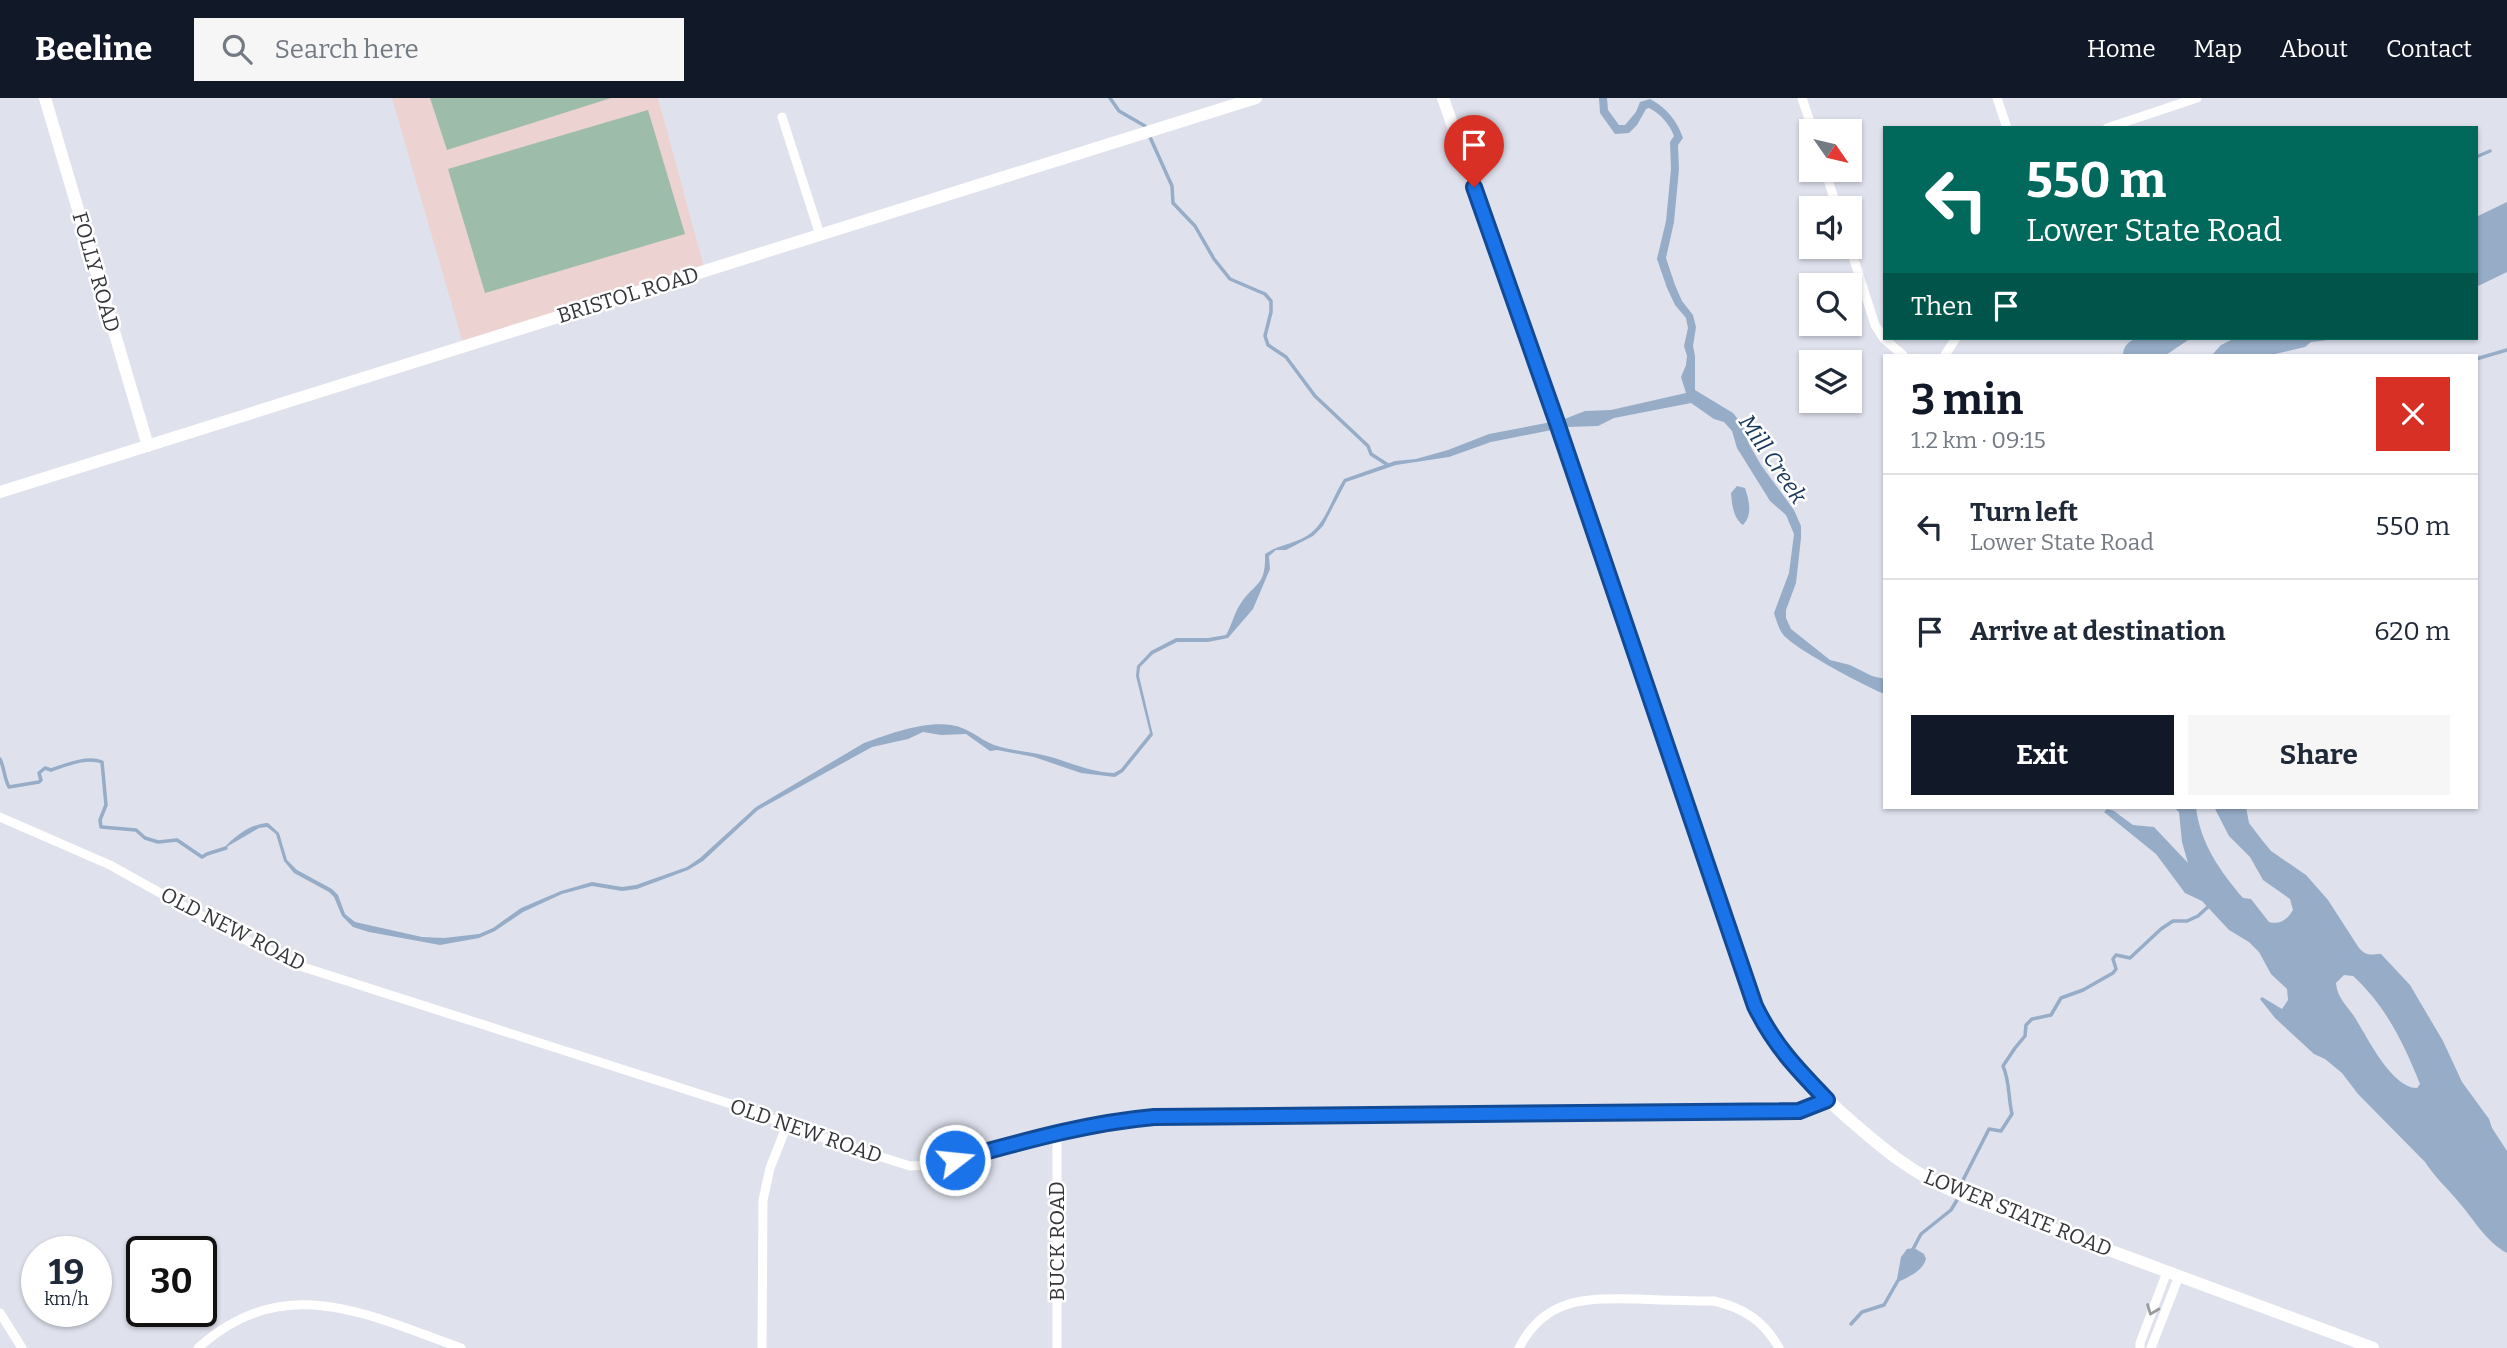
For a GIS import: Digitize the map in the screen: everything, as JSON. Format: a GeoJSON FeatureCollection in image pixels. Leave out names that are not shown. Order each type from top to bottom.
{"type":"FeatureCollection","features":[{"type":"Feature","properties":{"kind":"street","name":"FOLLY ROAD"},"geometry":{"type":"LineString","coordinates":[[45,98],[148,446]]}},
{"type":"Feature","properties":{"kind":"street","name":"BRISTOL ROAD"},"geometry":{"type":"LineString","coordinates":[[0,492],[1256,98]]}},
{"type":"Feature","properties":{"kind":"street","name":"LOWER STATE ROAD"},"geometry":{"type":"LineString","coordinates":[[1443,98],[1556,420],[1755,1006],[1768,1032],[1788,1060],[1827,1100],[1892,1156],[1947,1189],[2372,1348]]}},
{"type":"Feature","properties":{"kind":"street"},"geometry":{"type":"LineString","coordinates":[[1802,98],[1809,119]]}},
{"type":"Feature","properties":{"kind":"street"},"geometry":{"type":"LineString","coordinates":[[1997,98],[2006,126]]}},
{"type":"Feature","properties":{"kind":"street"},"geometry":{"type":"LineString","coordinates":[[2113,126],[2197,98]]}},
{"type":"Feature","properties":{"kind":"street"},"geometry":{"type":"LineString","coordinates":[[782,117],[820,235]]}},
{"type":"Feature","properties":{"kind":"street"},"geometry":{"type":"LineString","coordinates":[[1854,259],[1875,325],[1883,337]]}},
{"type":"Feature","properties":{"kind":"street"},"geometry":{"type":"LineString","coordinates":[[1885,340],[1902,354]]}},
{"type":"Feature","properties":{"kind":"street","name":"OLD NEW ROAD"},"geometry":{"type":"LineString","coordinates":[[0,817],[110,864],[241,938],[303,967],[682,1088],[904,1165],[922,1167],[944,1164],[1111,1121],[1154,1117],[1799,1111],[1827,1100]]}},
{"type":"Feature","properties":{"kind":"street"},"geometry":{"type":"LineString","coordinates":[[762,1348],[762,1207],[770,1168],[787,1125]]}},
{"type":"Feature","properties":{"kind":"street","name":"BUCK ROAD"},"geometry":{"type":"LineString","coordinates":[[1057,1134],[1057,1348]]}},
{"type":"Feature","properties":{"kind":"street"},"geometry":{"type":"LineString","coordinates":[[2140,1348],[2173,1274]]}},
{"type":"Feature","properties":{"kind":"street"},"geometry":{"type":"LineString","coordinates":[[2151,1348],[2173,1274]]}},
{"type":"Feature","properties":{"kind":"street"},"geometry":{"type":"LineString","coordinates":[[1519,1348],[1534,1326],[1558,1308],[1575,1301],[1599,1298],[1714,1301],[1731,1305],[1757,1319],[1779,1348]]}},
{"type":"Feature","properties":{"kind":"street"},"geometry":{"type":"LineString","coordinates":[[198,1348],[219,1331],[248,1316],[275,1308],[316,1304],[359,1312],[461,1348]]}},
{"type":"Feature","properties":{"kind":"street"},"geometry":{"type":"LineString","coordinates":[[0,1313],[22,1348]]}},
{"type":"Feature","properties":{"kind":"shaded area"},"geometry":{"type":"Polygon","coordinates":[[[392,98],[658,98],[705,271],[464,347],[392,98]]]}},
{"type":"Feature","properties":{"kind":"green space"},"geometry":{"type":"Polygon","coordinates":[[[430,98],[611,98],[447,150],[430,98]]]}},
{"type":"Feature","properties":{"kind":"green space"},"geometry":{"type":"Polygon","coordinates":[[[648,110],[685,234],[485,293],[448,169],[648,110]]]}},
{"type":"Feature","properties":{"kind":"water"},"geometry":{"type":"Polygon","coordinates":[[[1599,98],[1607,98],[1608,110],[1619,125],[1625,125],[1636,112],[1640,102],[1650,99],[1666,111],[1681,132],[1683,138],[1678,145],[1679,169],[1674,222],[1666,258],[1675,285],[1682,301],[1693,315],[1696,327],[1693,346],[1695,390],[1733,413],[1745,428],[1749,444],[1761,465],[1794,510],[1801,526],[1796,583],[1786,610],[1791,629],[1830,660],[1883,679],[1883,693],[1813,656],[1782,633],[1774,613],[1789,573],[1794,534],[1786,515],[1770,501],[1737,448],[1732,431],[1724,422],[1714,419],[1691,403],[1614,418],[1598,426],[1567,427],[1491,442],[1449,457],[1396,465],[1346,482],[1323,526],[1313,536],[1286,550],[1276,550],[1269,556],[1270,569],[1253,609],[1228,638],[1208,642],[1177,642],[1153,654],[1140,667],[1139,676],[1153,735],[1123,772],[1115,777],[1081,773],[1034,757],[990,751],[966,734],[941,735],[923,732],[908,739],[872,747],[758,810],[703,861],[688,870],[637,889],[622,891],[592,886],[562,894],[523,912],[495,931],[479,938],[440,945],[353,927],[342,916],[329,892],[294,873],[284,861],[276,834],[267,827],[259,828],[223,849],[243,832],[268,823],[279,833],[287,860],[297,870],[332,889],[338,895],[345,914],[355,922],[422,937],[444,938],[479,934],[493,928],[521,908],[561,891],[592,882],[622,887],[636,885],[687,867],[756,807],[864,743],[907,729],[941,724],[957,726],[1000,747],[1041,754],[1096,771],[1114,773],[1121,769],[1150,733],[1136,676],[1137,666],[1151,651],[1176,638],[1226,635],[1241,603],[1262,578],[1265,554],[1311,533],[1325,515],[1344,479],[1395,461],[1416,459],[1448,450],[1489,434],[1562,420],[1585,411],[1611,410],[1686,393],[1681,377],[1687,356],[1684,346],[1688,328],[1686,318],[1675,305],[1657,259],[1666,221],[1671,169],[1670,142],[1674,136],[1665,120],[1649,108],[1629,133],[1615,134],[1600,113],[1599,98]]]}},
{"type":"Feature","properties":{"kind":"water"},"geometry":{"type":"Polygon","coordinates":[[[2507,202],[2507,272],[2478,286],[2478,216],[2507,202]]]}},
{"type":"Feature","properties":{"kind":"water"},"geometry":{"type":"Polygon","coordinates":[[[2188,340],[2167,354],[2123,354],[2131,341],[2188,340]]]}},
{"type":"Feature","properties":{"kind":"water"},"geometry":{"type":"Polygon","coordinates":[[[2231,340],[2328,340],[2311,342],[2305,347],[2275,354],[2213,354],[2221,345],[2231,340]]]}},
{"type":"Feature","properties":{"kind":"water"},"geometry":{"type":"Polygon","coordinates":[[[1737,486],[1745,488],[1749,502],[1748,517],[1743,525],[1735,515],[1732,502],[1731,493],[1737,486]]]}},
{"type":"Feature","properties":{"kind":"water"},"geometry":{"type":"Polygon","coordinates":[[[2107,809],[2114,811],[2133,825],[2154,827],[2188,863],[2182,842],[2179,812],[2175,809],[2196,809],[2202,833],[2212,856],[2243,898],[2251,899],[2269,922],[2286,919],[2293,910],[2290,899],[2263,880],[2250,857],[2229,836],[2215,809],[2246,809],[2249,823],[2262,840],[2271,851],[2306,875],[2328,900],[2359,948],[2367,954],[2381,954],[2410,985],[2443,1041],[2462,1082],[2489,1119],[2507,1151],[2507,1253],[2486,1236],[2425,1162],[2358,1094],[2342,1073],[2314,1054],[2275,1018],[2260,999],[2262,997],[2282,1009],[2288,1000],[2287,989],[2271,974],[2259,952],[2249,942],[2229,930],[2202,901],[2185,893],[2156,854],[2104,812],[2107,809]],[[2344,975],[2336,983],[2341,998],[2390,1072],[2408,1086],[2417,1088],[2420,1084],[2393,1026],[2353,976],[2344,975]]]}},
{"type":"Feature","properties":{"kind":"water"},"geometry":{"type":"Polygon","coordinates":[[[1914,1248],[1924,1254],[1926,1259],[1916,1272],[1900,1281],[1897,1279],[1901,1257],[1907,1249],[1914,1248]]]}},
{"type":"Feature","properties":{"kind":"waterway"},"geometry":{"type":"LineString","coordinates":[[1110,98],[1119,111],[1145,126],[1172,186],[1173,203],[1195,226],[1214,259],[1230,279],[1265,294],[1271,301],[1265,336],[1268,345],[1286,357],[1315,396],[1368,446],[1371,454],[1388,465]]}},
{"type":"Feature","properties":{"kind":"waterway"},"geometry":{"type":"LineString","coordinates":[[2478,156],[2490,151]]}},
{"type":"Feature","properties":{"kind":"waterway"},"geometry":{"type":"LineString","coordinates":[[2478,358],[2507,350]]}},
{"type":"Feature","properties":{"kind":"waterway"},"geometry":{"type":"LineString","coordinates":[[0,759],[9,787],[39,782],[39,773],[45,768],[51,770],[83,761],[102,762],[106,805],[100,820],[101,827],[136,830],[145,838],[158,842],[177,840],[202,857],[226,848]]}},
{"type":"Feature","properties":{"kind":"waterway"},"geometry":{"type":"LineString","coordinates":[[1912,1251],[1921,1234],[1951,1210],[1989,1129],[2001,1131],[2012,1114],[2003,1066],[2025,1036],[2026,1025],[2032,1019],[2051,1015],[2061,998],[2083,990],[2113,973],[2116,969],[2113,959],[2116,955],[2130,958],[2173,921],[2187,921],[2198,916],[2210,905]]}},
{"type":"Feature","properties":{"kind":"waterway"},"geometry":{"type":"LineString","coordinates":[[1851,1324],[1862,1312],[1884,1305],[1900,1277]]}},
{"type":"Feature","properties":{"kind":"route"},"geometry":{"type":"LineString","coordinates":[[955,1160],[1111,1121],[1154,1117],[1799,1111],[1827,1100],[1778,1047],[1755,1006],[1474,187]]}},
{"type":"Feature","properties":{"kind":"water label","name":"Mill Creek"},"geometry":{"type":"Point","coordinates":[1773,459]}}]}
